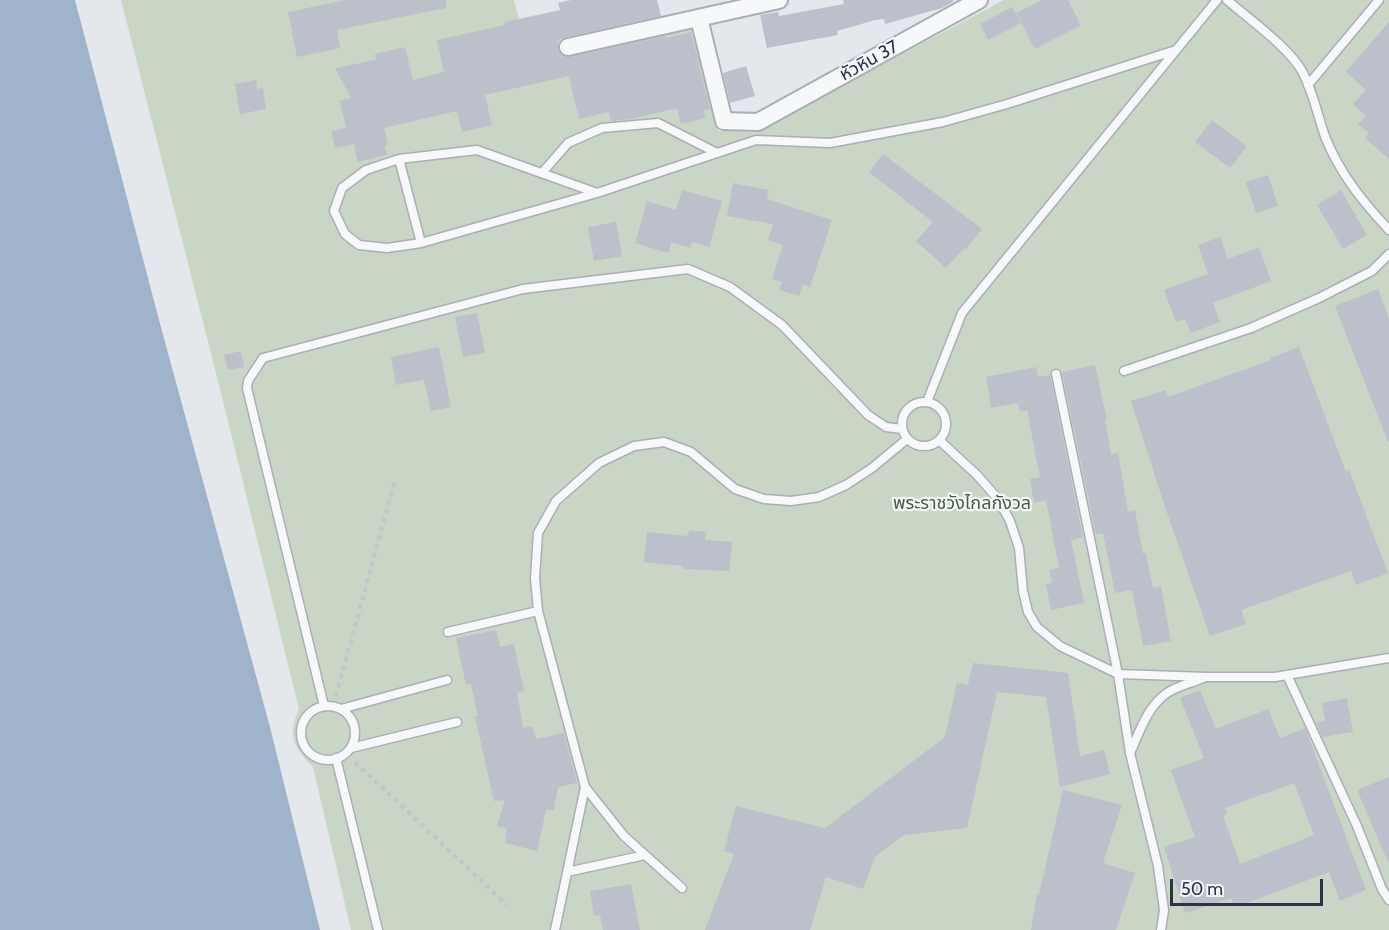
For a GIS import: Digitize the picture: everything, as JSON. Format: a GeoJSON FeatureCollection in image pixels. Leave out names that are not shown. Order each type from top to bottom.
{"type":"FeatureCollection","features":[{"type":"Feature","properties":{"kind":"street"},"geometry":{"type":"LineString","coordinates":[[568,47],[779,0]]}},
{"type":"Feature","properties":{"kind":"street","name":"หัวหิน 37"},"geometry":{"type":"LineString","coordinates":[[699,18],[724,121],[758,122],[970,2]]}},
{"type":"Feature","properties":{"kind":"lane"},"geometry":{"type":"LineString","coordinates":[[927,402],[962,313],[1217,0]]}},
{"type":"Feature","properties":{"kind":"lane"},"geometry":{"type":"LineString","coordinates":[[1227,0],[1284,49],[1303,72],[1326,139],[1340,167],[1359,197],[1389,230]]}},
{"type":"Feature","properties":{"kind":"lane"},"geometry":{"type":"LineString","coordinates":[[1308,85],[1379,0]]}},
{"type":"Feature","properties":{"kind":"lane"},"geometry":{"type":"LineString","coordinates":[[597,192],[477,150],[399,159],[366,170],[342,188],[334,211],[345,234],[359,245],[387,248],[421,243],[597,192],[756,140],[830,143],[943,122],[1176,50]]}},
{"type":"Feature","properties":{"kind":"lane"},"geometry":{"type":"LineString","coordinates":[[542,173],[568,143],[602,128],[658,123],[717,153]]}},
{"type":"Feature","properties":{"kind":"lane"},"geometry":{"type":"LineString","coordinates":[[399,159],[421,243]]}},
{"type":"Feature","properties":{"kind":"lane"},"geometry":{"type":"LineString","coordinates":[[1124,371],[1251,328],[1320,298],[1372,271],[1389,254]]}},
{"type":"Feature","properties":{"kind":"lane"},"geometry":{"type":"LineString","coordinates":[[348,751],[354,741],[354,723],[349,715],[333,707],[247,388],[248,381],[263,358],[523,289],[688,269],[730,286],[782,325],[868,415],[886,427],[902,429]]}},
{"type":"Feature","properties":{"kind":"lane"},"geometry":{"type":"LineString","coordinates":[[1056,374],[1118,674],[1130,753],[1158,866],[1164,910],[1161,930]]}},
{"type":"Feature","properties":{"kind":"lane"},"geometry":{"type":"LineString","coordinates":[[927,402],[936,405],[945,416],[945,430],[939,440],[931,445],[918,446],[907,439],[902,429],[902,418],[909,406],[915,403],[927,402]]}},
{"type":"Feature","properties":{"kind":"lane"},"geometry":{"type":"LineString","coordinates":[[682,888],[624,836],[585,787],[538,611],[535,578],[538,532],[556,501],[599,463],[634,446],[664,442],[691,452],[735,489],[764,499],[791,501],[819,496],[846,484],[872,468],[907,439]]}},
{"type":"Feature","properties":{"kind":"lane"},"geometry":{"type":"LineString","coordinates":[[939,440],[977,475],[998,499],[1010,521],[1019,549],[1023,591],[1028,612],[1037,627],[1060,646],[1118,674],[1275,677],[1389,658]]}},
{"type":"Feature","properties":{"kind":"lane"},"geometry":{"type":"LineString","coordinates":[[448,632],[538,611]]}},
{"type":"Feature","properties":{"kind":"lane"},"geometry":{"type":"LineString","coordinates":[[1287,675],[1357,826],[1382,889],[1389,900]]}},
{"type":"Feature","properties":{"kind":"lane"},"geometry":{"type":"LineString","coordinates":[[1130,753],[1152,707],[1169,692],[1206,677]]}},
{"type":"Feature","properties":{"kind":"lane"},"geometry":{"type":"LineString","coordinates":[[447,681],[315,709],[307,714],[302,723],[302,741],[306,750],[313,756],[332,760],[348,751],[458,722]]}},
{"type":"Feature","properties":{"kind":"lane"},"geometry":{"type":"LineString","coordinates":[[336,758],[378,930]]}},
{"type":"Feature","properties":{"kind":"lane"},"geometry":{"type":"LineString","coordinates":[[555,930],[585,787]]}},
{"type":"Feature","properties":{"kind":"lane"},"geometry":{"type":"LineString","coordinates":[[567,872],[645,855]]}},
{"type":"Feature","properties":{"kind":"path"},"geometry":{"type":"LineString","coordinates":[[333,707],[395,480]]}},
{"type":"Feature","properties":{"kind":"path"},"geometry":{"type":"LineString","coordinates":[[348,751],[507,905]]}},
{"type":"Feature","properties":{"kind":"green space","name":"พระราชวังไกลกังวล"},"geometry":{"type":"Polygon","coordinates":[[[121,0],[514,0],[530,63],[695,26],[718,131],[763,128],[1004,0],[1389,0],[1389,930],[351,930],[313,767],[294,741],[293,727],[299,709],[121,0]]]}},
{"type":"Feature","properties":{"kind":"water"},"geometry":{"type":"Polygon","coordinates":[[[0,0],[75,0],[270,727],[320,930],[0,930],[0,0]]]}},
{"type":"Feature","properties":{"kind":"building"},"geometry":{"type":"Polygon","coordinates":[[[345,0],[446,0],[446,8],[337,30],[340,48],[297,57],[288,12],[345,0]]]}},
{"type":"Feature","properties":{"kind":"building"},"geometry":{"type":"Polygon","coordinates":[[[571,0],[657,0],[661,16],[566,37],[558,43],[558,50],[564,57],[570,57],[691,32],[710,109],[704,111],[705,118],[681,124],[677,108],[631,119],[611,121],[609,112],[579,119],[569,76],[485,95],[492,125],[462,132],[457,111],[384,128],[388,145],[385,146],[387,155],[358,162],[354,144],[335,148],[331,131],[346,128],[340,101],[351,98],[335,68],[376,60],[375,54],[405,47],[413,80],[444,72],[437,40],[560,10],[558,3],[571,0]]]}},
{"type":"Feature","properties":{"kind":"building"},"geometry":{"type":"Polygon","coordinates":[[[843,0],[953,0],[953,2],[942,8],[885,24],[884,19],[875,20],[837,31],[838,35],[767,48],[760,15],[778,12],[779,16],[844,4],[843,0]]]}},
{"type":"Feature","properties":{"kind":"building"},"geometry":{"type":"Polygon","coordinates":[[[1042,0],[1068,0],[1081,25],[1035,49],[1016,13],[1042,0]]]}},
{"type":"Feature","properties":{"kind":"building"},"geometry":{"type":"Polygon","coordinates":[[[1012,7],[1021,23],[988,40],[980,24],[1012,7]]]}},
{"type":"Feature","properties":{"kind":"building"},"geometry":{"type":"Polygon","coordinates":[[[1389,22],[1389,159],[1365,138],[1369,133],[1358,124],[1366,116],[1353,104],[1366,90],[1346,72],[1389,22]]]}},
{"type":"Feature","properties":{"kind":"building"},"geometry":{"type":"Polygon","coordinates":[[[746,66],[755,96],[730,103],[723,73],[746,66]]]}},
{"type":"Feature","properties":{"kind":"building"},"geometry":{"type":"Polygon","coordinates":[[[256,80],[257,89],[263,88],[266,109],[240,114],[235,84],[256,80]]]}},
{"type":"Feature","properties":{"kind":"building"},"geometry":{"type":"Polygon","coordinates":[[[1212,120],[1247,146],[1230,168],[1195,142],[1212,120]]]}},
{"type":"Feature","properties":{"kind":"building"},"geometry":{"type":"Polygon","coordinates":[[[883,154],[982,229],[966,249],[964,248],[946,268],[916,241],[933,222],[869,172],[883,154]]]}},
{"type":"Feature","properties":{"kind":"building"},"geometry":{"type":"Polygon","coordinates":[[[1268,175],[1278,206],[1256,213],[1246,182],[1268,175]]]}},
{"type":"Feature","properties":{"kind":"building"},"geometry":{"type":"Polygon","coordinates":[[[733,183],[769,190],[767,199],[832,220],[810,287],[803,284],[799,296],[779,290],[782,282],[772,279],[783,245],[768,240],[773,224],[727,216],[733,183]]]}},
{"type":"Feature","properties":{"kind":"building"},"geometry":{"type":"Polygon","coordinates":[[[682,190],[722,201],[709,247],[692,242],[690,248],[671,242],[668,253],[635,243],[647,201],[676,210],[682,190]]]}},
{"type":"Feature","properties":{"kind":"building"},"geometry":{"type":"Polygon","coordinates":[[[1341,190],[1367,235],[1343,249],[1317,205],[1341,190]]]}},
{"type":"Feature","properties":{"kind":"building"},"geometry":{"type":"Polygon","coordinates":[[[616,222],[622,256],[594,261],[588,227],[616,222]]]}},
{"type":"Feature","properties":{"kind":"building"},"geometry":{"type":"Polygon","coordinates":[[[1220,237],[1228,259],[1259,247],[1271,281],[1213,303],[1220,322],[1191,333],[1185,319],[1176,322],[1164,290],[1208,274],[1198,245],[1220,237]]]}},
{"type":"Feature","properties":{"kind":"building"},"geometry":{"type":"Polygon","coordinates":[[[1378,289],[1389,319],[1389,442],[1335,306],[1378,289]]]}},
{"type":"Feature","properties":{"kind":"building"},"geometry":{"type":"Polygon","coordinates":[[[477,313],[485,353],[463,357],[455,317],[477,313]]]}},
{"type":"Feature","properties":{"kind":"building"},"geometry":{"type":"Polygon","coordinates":[[[439,347],[451,407],[431,411],[424,380],[396,385],[391,357],[439,347]]]}},
{"type":"Feature","properties":{"kind":"building"},"geometry":{"type":"Polygon","coordinates":[[[1299,347],[1346,472],[1349,470],[1388,573],[1356,585],[1351,571],[1241,610],[1246,624],[1210,636],[1131,401],[1166,390],[1168,397],[1271,360],[1270,358],[1299,347]]]}},
{"type":"Feature","properties":{"kind":"building"},"geometry":{"type":"Polygon","coordinates":[[[241,351],[244,367],[228,370],[224,355],[241,351]]]}},
{"type":"Feature","properties":{"kind":"building"},"geometry":{"type":"Polygon","coordinates":[[[1095,365],[1107,420],[1105,420],[1111,455],[1118,453],[1128,512],[1135,510],[1143,554],[1146,553],[1153,588],[1161,586],[1171,641],[1143,646],[1132,590],[1115,593],[1103,533],[1096,535],[1062,372],[1095,365]]]}},
{"type":"Feature","properties":{"kind":"building"},"geometry":{"type":"Polygon","coordinates":[[[1036,367],[1038,377],[1050,375],[1083,537],[1071,540],[1084,603],[1051,610],[1046,584],[1052,583],[1049,570],[1059,568],[1046,500],[1034,503],[1030,479],[1040,477],[1027,410],[1020,412],[1018,403],[991,408],[986,377],[1036,367]]]}},
{"type":"Feature","properties":{"kind":"building"},"geometry":{"type":"Polygon","coordinates":[[[689,530],[706,532],[705,540],[732,542],[729,571],[683,569],[683,566],[644,562],[647,532],[688,536],[689,530]]]}},
{"type":"Feature","properties":{"kind":"building"},"geometry":{"type":"Polygon","coordinates":[[[496,630],[500,647],[514,644],[524,691],[517,692],[523,728],[532,726],[536,739],[564,733],[577,783],[558,787],[554,810],[546,810],[537,851],[505,843],[507,829],[497,826],[505,800],[494,801],[475,716],[478,716],[471,684],[466,685],[456,638],[496,630]]]}},
{"type":"Feature","properties":{"kind":"building"},"geometry":{"type":"Polygon","coordinates":[[[973,663],[1068,673],[1080,756],[1104,750],[1110,774],[1060,787],[1046,697],[997,692],[967,828],[904,835],[875,857],[863,889],[826,877],[810,930],[705,930],[734,854],[724,851],[736,806],[825,828],[945,737],[957,683],[968,685],[973,663]]]}},
{"type":"Feature","properties":{"kind":"building"},"geometry":{"type":"Polygon","coordinates":[[[1200,690],[1216,729],[1268,709],[1280,738],[1305,728],[1366,890],[1340,901],[1329,872],[1234,907],[1231,898],[1185,913],[1164,847],[1195,837],[1171,770],[1204,758],[1180,698],[1200,690]],[[1294,783],[1225,808],[1228,814],[1223,816],[1240,864],[1314,835],[1294,783]]]}},
{"type":"Feature","properties":{"kind":"building"},"geometry":{"type":"Polygon","coordinates":[[[1347,698],[1353,732],[1323,737],[1316,723],[1325,720],[1322,703],[1347,698]]]}},
{"type":"Feature","properties":{"kind":"building"},"geometry":{"type":"Polygon","coordinates":[[[1389,777],[1389,864],[1357,790],[1389,777]]]}},
{"type":"Feature","properties":{"kind":"building"},"geometry":{"type":"Polygon","coordinates":[[[1063,790],[1122,805],[1103,863],[1135,873],[1116,930],[1031,930],[1037,894],[1039,894],[1063,790]]]}},
{"type":"Feature","properties":{"kind":"building"},"geometry":{"type":"Polygon","coordinates":[[[631,884],[640,930],[603,930],[600,915],[594,916],[590,891],[631,884]]]}}]}
